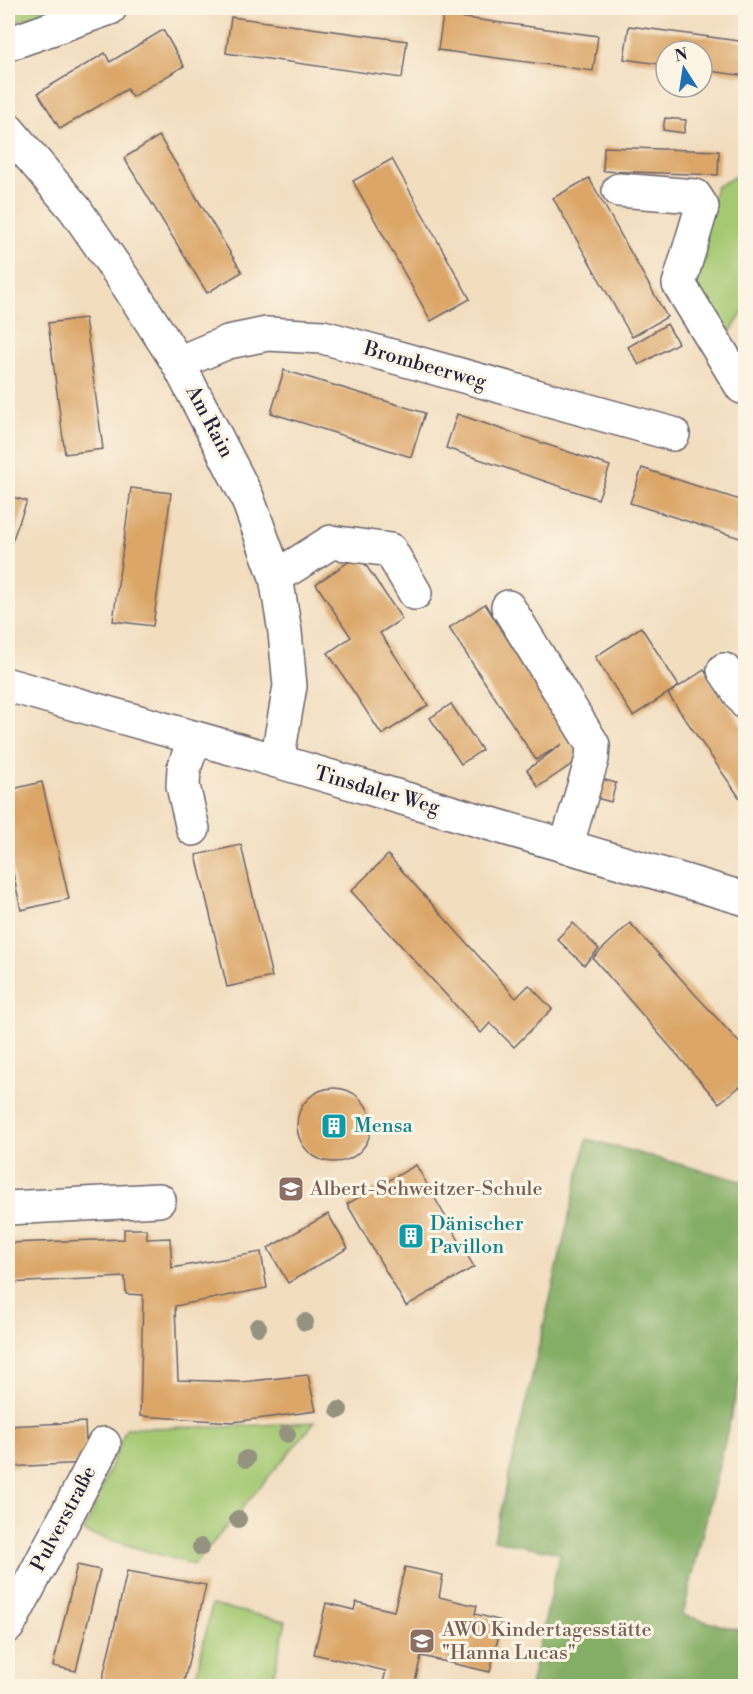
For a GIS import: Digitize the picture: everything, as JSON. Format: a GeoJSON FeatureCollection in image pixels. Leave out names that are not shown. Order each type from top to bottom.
{"type":"FeatureCollection","features":[{"type":"Feature","properties":{"kind":"street"},"geometry":{"type":"LineString","coordinates":[[8,44],[110,8]]}},
{"type":"Feature","properties":{"kind":"street","name":"Am Rain"},"geometry":{"type":"LineString","coordinates":[[8,130],[75,209],[129,287],[178,363],[247,497],[276,577],[285,632],[290,686],[277,761]]}},
{"type":"Feature","properties":{"kind":"street"},"geometry":{"type":"LineString","coordinates":[[619,190],[695,196],[702,207],[679,284],[742,387]]}},
{"type":"Feature","properties":{"kind":"street","name":"Brombeerweg"},"geometry":{"type":"LineString","coordinates":[[178,363],[228,342],[267,334],[322,337],[673,434]]}},
{"type":"Feature","properties":{"kind":"street"},"geometry":{"type":"LineString","coordinates":[[276,577],[331,542],[390,550],[415,593]]}},
{"type":"Feature","properties":{"kind":"street"},"geometry":{"type":"LineString","coordinates":[[508,608],[593,745],[592,759],[566,847]]}},
{"type":"Feature","properties":{"kind":"street"},"geometry":{"type":"LineString","coordinates":[[724,670],[746,703]]}},
{"type":"Feature","properties":{"kind":"street","name":"Tinsdaler Weg"},"geometry":{"type":"LineString","coordinates":[[8,685],[277,761],[746,899]]}},
{"type":"Feature","properties":{"kind":"street"},"geometry":{"type":"LineString","coordinates":[[193,829],[183,786],[184,768],[195,738]]}},
{"type":"Feature","properties":{"kind":"street"},"geometry":{"type":"LineString","coordinates":[[8,1208],[159,1200]]}},
{"type":"Feature","properties":{"kind":"street","name":"Pulverstraße"},"geometry":{"type":"LineString","coordinates":[[8,1626],[104,1444]]}},
{"type":"Feature","properties":{"kind":"green space"},"geometry":{"type":"Polygon","coordinates":[[[8,8],[62,8],[8,24],[8,8]]]}},
{"type":"Feature","properties":{"kind":"green space"},"geometry":{"type":"Polygon","coordinates":[[[745,171],[745,312],[721,347],[687,279],[716,187],[745,171]]]}},
{"type":"Feature","properties":{"kind":"green space"},"geometry":{"type":"Polygon","coordinates":[[[587,1139],[745,1182],[745,1358],[683,1615],[745,1632],[745,1686],[530,1686],[560,1553],[494,1540],[587,1139]]]}},
{"type":"Feature","properties":{"kind":"green space"},"geometry":{"type":"Polygon","coordinates":[[[315,1422],[194,1565],[84,1532],[126,1428],[222,1427],[315,1422]]]}},
{"type":"Feature","properties":{"kind":"green space"},"geometry":{"type":"Polygon","coordinates":[[[212,1605],[286,1621],[271,1686],[194,1686],[212,1605]]]}},
{"type":"Feature","properties":{"kind":"building"},"geometry":{"type":"Polygon","coordinates":[[[443,15],[598,36],[593,71],[438,50],[443,15]]]}},
{"type":"Feature","properties":{"kind":"building"},"geometry":{"type":"Polygon","coordinates":[[[231,17],[407,41],[402,78],[226,53],[231,17]]]}},
{"type":"Feature","properties":{"kind":"building"},"geometry":{"type":"Polygon","coordinates":[[[629,26],[746,42],[746,76],[714,72],[714,39],[654,39],[654,63],[624,59],[629,26]]]}},
{"type":"Feature","properties":{"kind":"building"},"geometry":{"type":"Polygon","coordinates":[[[163,30],[184,66],[132,97],[127,89],[60,129],[38,93],[105,53],[110,62],[163,30]]]}},
{"type":"Feature","properties":{"kind":"building"},"geometry":{"type":"Polygon","coordinates":[[[665,118],[686,120],[684,133],[663,130],[665,118]]]}},
{"type":"Feature","properties":{"kind":"building"},"geometry":{"type":"Polygon","coordinates":[[[159,136],[242,272],[207,293],[124,158],[159,136]]]}},
{"type":"Feature","properties":{"kind":"building"},"geometry":{"type":"Polygon","coordinates":[[[604,147],[719,151],[718,175],[603,171],[604,147]]]}},
{"type":"Feature","properties":{"kind":"building"},"geometry":{"type":"Polygon","coordinates":[[[392,159],[470,299],[431,321],[353,181],[392,159]]]}},
{"type":"Feature","properties":{"kind":"building"},"geometry":{"type":"Polygon","coordinates":[[[589,178],[667,317],[632,337],[553,198],[589,178]]]}},
{"type":"Feature","properties":{"kind":"building"},"geometry":{"type":"Polygon","coordinates":[[[8,283],[14,300],[8,302],[8,283]]]}},
{"type":"Feature","properties":{"kind":"building"},"geometry":{"type":"Polygon","coordinates":[[[85,318],[103,449],[65,454],[48,323],[85,318]]]}},
{"type":"Feature","properties":{"kind":"building"},"geometry":{"type":"Polygon","coordinates":[[[667,324],[678,343],[639,365],[628,347],[667,324]]]}},
{"type":"Feature","properties":{"kind":"building"},"geometry":{"type":"Polygon","coordinates":[[[284,370],[425,413],[411,457],[271,413],[284,370]]]}},
{"type":"Feature","properties":{"kind":"building"},"geometry":{"type":"Polygon","coordinates":[[[457,414],[610,466],[598,499],[446,448],[457,414]]]}},
{"type":"Feature","properties":{"kind":"building"},"geometry":{"type":"Polygon","coordinates":[[[642,468],[746,502],[746,540],[630,503],[642,468]]]}},
{"type":"Feature","properties":{"kind":"building"},"geometry":{"type":"Polygon","coordinates":[[[131,488],[171,493],[153,626],[113,621],[131,488]]]}},
{"type":"Feature","properties":{"kind":"building"},"geometry":{"type":"Polygon","coordinates":[[[8,496],[27,501],[8,552],[8,496]]]}},
{"type":"Feature","properties":{"kind":"building"},"geometry":{"type":"Polygon","coordinates":[[[359,555],[402,619],[380,633],[428,705],[382,735],[328,653],[351,637],[316,584],[359,555]]]}},
{"type":"Feature","properties":{"kind":"building"},"geometry":{"type":"Polygon","coordinates":[[[485,604],[528,671],[587,754],[538,787],[527,770],[562,744],[536,760],[449,628],[485,604]]]}},
{"type":"Feature","properties":{"kind":"building"},"geometry":{"type":"Polygon","coordinates":[[[641,627],[679,686],[633,716],[595,657],[641,627]]]}},
{"type":"Feature","properties":{"kind":"building"},"geometry":{"type":"Polygon","coordinates":[[[704,670],[746,731],[746,807],[668,694],[704,670]]]}},
{"type":"Feature","properties":{"kind":"building"},"geometry":{"type":"Polygon","coordinates":[[[451,704],[482,750],[461,764],[430,718],[451,704]]]}},
{"type":"Feature","properties":{"kind":"building"},"geometry":{"type":"Polygon","coordinates":[[[598,778],[616,783],[611,802],[593,797],[598,778]]]}},
{"type":"Feature","properties":{"kind":"building"},"geometry":{"type":"Polygon","coordinates":[[[42,782],[69,899],[21,910],[8,850],[8,790],[42,782]]]}},
{"type":"Feature","properties":{"kind":"building"},"geometry":{"type":"Polygon","coordinates":[[[241,845],[272,977],[227,987],[196,855],[241,845]]]}},
{"type":"Feature","properties":{"kind":"building"},"geometry":{"type":"Polygon","coordinates":[[[388,855],[516,998],[529,985],[552,1009],[514,1047],[490,1023],[481,1033],[351,891],[388,855]]]}},
{"type":"Feature","properties":{"kind":"building"},"geometry":{"type":"Polygon","coordinates":[[[573,923],[599,949],[584,965],[557,939],[573,923]]]}},
{"type":"Feature","properties":{"kind":"building"},"geometry":{"type":"Polygon","coordinates":[[[630,923],[746,1050],[746,1082],[719,1103],[593,958],[630,923]]]}},
{"type":"Feature","properties":{"kind":"building","name":"Mensa"},"geometry":{"type":"Polygon","coordinates":[[[334,1088],[355,1094],[365,1104],[371,1125],[365,1146],[355,1156],[334,1162],[313,1156],[303,1146],[297,1125],[303,1104],[313,1094],[334,1088]]]}},
{"type":"Feature","properties":{"kind":"building","name":"Dänischer Pavillon"},"geometry":{"type":"Polygon","coordinates":[[[416,1165],[474,1267],[406,1306],[347,1204],[416,1165]]]}},
{"type":"Feature","properties":{"kind":"building"},"geometry":{"type":"Polygon","coordinates":[[[328,1214],[348,1248],[288,1283],[268,1248],[328,1214]]]}},
{"type":"Feature","properties":{"kind":"building"},"geometry":{"type":"Polygon","coordinates":[[[124,1229],[146,1229],[147,1239],[170,1238],[172,1268],[261,1252],[267,1288],[175,1306],[178,1380],[241,1382],[308,1375],[316,1411],[233,1422],[140,1416],[143,1295],[126,1294],[125,1277],[8,1283],[8,1243],[124,1239],[124,1229]]]}},
{"type":"Feature","properties":{"kind":"building"},"geometry":{"type":"Polygon","coordinates":[[[85,1422],[87,1463],[8,1467],[8,1426],[85,1422]]]}},
{"type":"Feature","properties":{"kind":"building"},"geometry":{"type":"Polygon","coordinates":[[[77,1565],[100,1570],[76,1671],[53,1666],[77,1565]]]}},
{"type":"Feature","properties":{"kind":"building"},"geometry":{"type":"Polygon","coordinates":[[[405,1567],[443,1575],[439,1597],[477,1606],[475,1614],[502,1621],[490,1672],[421,1656],[414,1686],[382,1686],[386,1671],[314,1654],[326,1603],[354,1610],[356,1602],[394,1611],[405,1567]]]}},
{"type":"Feature","properties":{"kind":"building"},"geometry":{"type":"Polygon","coordinates":[[[127,1571],[206,1585],[183,1686],[101,1686],[127,1571]]]}},
{"type":"Feature","properties":{"kind":"place","name":"Mensa"},"geometry":{"type":"Point","coordinates":[334,1126]}},
{"type":"Feature","properties":{"kind":"place","name":"Albert-Schweitzer-Schule"},"geometry":{"type":"Point","coordinates":[291,1189]}},
{"type":"Feature","properties":{"kind":"place","name":"Dänischer Pavillon"},"geometry":{"type":"Point","coordinates":[411,1236]}},
{"type":"Feature","properties":{"kind":"place","name":"AWO Kindertagesstätte \"Hanna Lucas\""},"geometry":{"type":"Point","coordinates":[422,1641]}}]}
